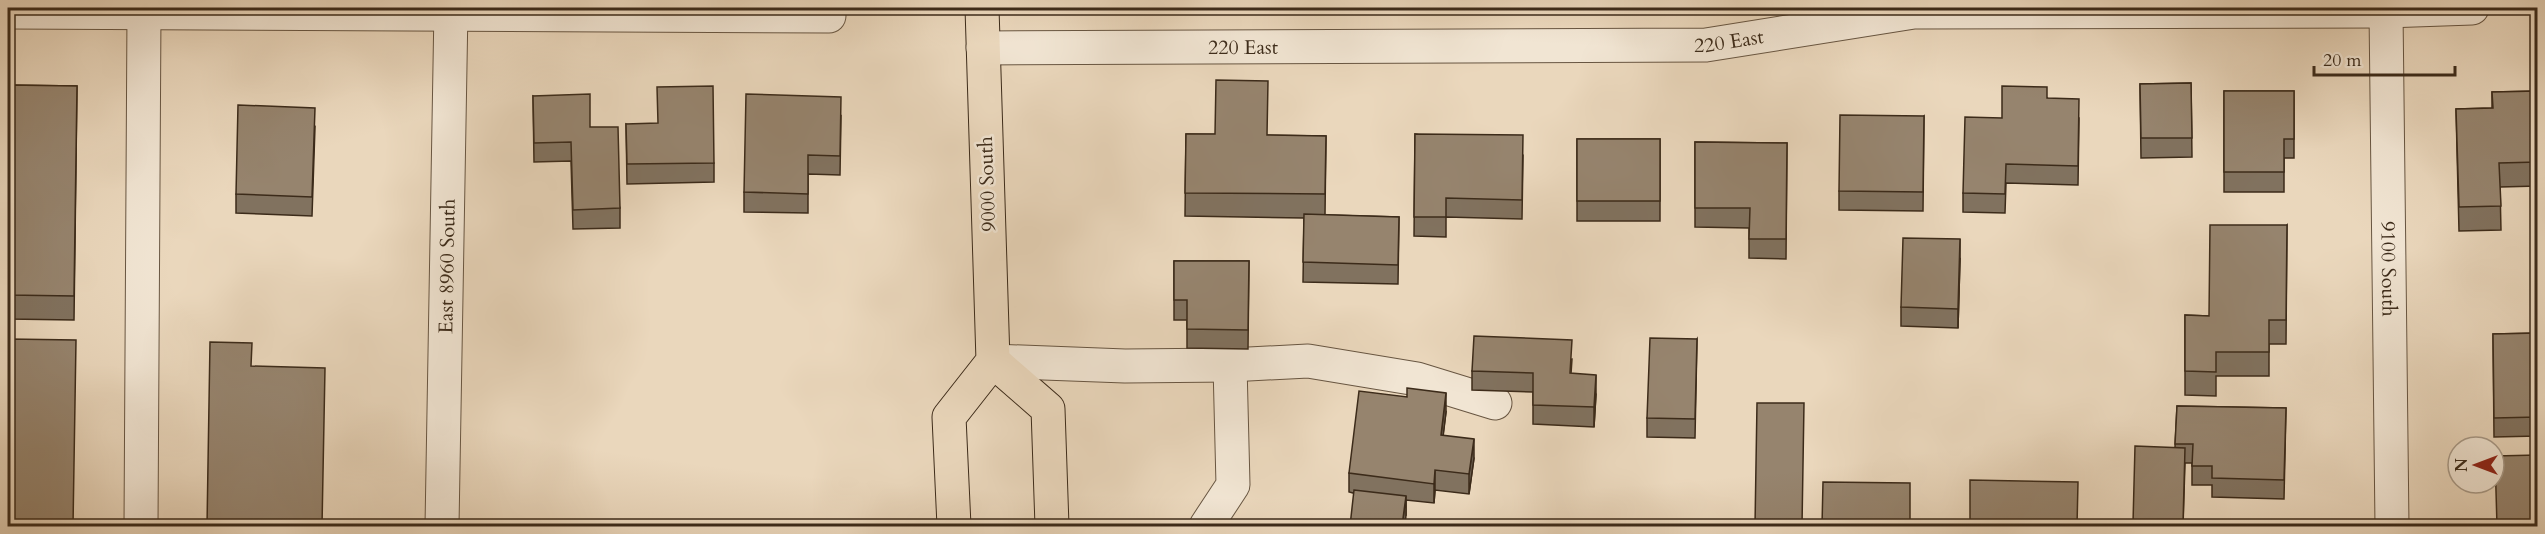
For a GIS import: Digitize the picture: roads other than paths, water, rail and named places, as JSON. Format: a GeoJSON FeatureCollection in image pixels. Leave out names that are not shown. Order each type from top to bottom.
{"type":"FeatureCollection","features":[{"type":"Feature","properties":{"kind":"main road","name":"9000 South"},"geometry":{"type":"LineString","coordinates":[[982,8],[993,361]]}},
{"type":"Feature","properties":{"kind":"main road"},"geometry":{"type":"LineString","coordinates":[[954,526],[950,417],[993,361],[1048,409],[1052,526]]}},
{"type":"Feature","properties":{"kind":"street","name":"220 East"},"geometry":{"type":"LineString","coordinates":[[983,48],[1706,45],[1914,12],[2386,11],[2472,8]]}},
{"type":"Feature","properties":{"kind":"street"},"geometry":{"type":"LineString","coordinates":[[8,12],[451,10],[829,16]]}},
{"type":"Feature","properties":{"kind":"street","name":"East 8960 South"},"geometry":{"type":"LineString","coordinates":[[442,526],[451,10]]}},
{"type":"Feature","properties":{"kind":"street"},"geometry":{"type":"LineString","coordinates":[[141,526],[144,11]]}},
{"type":"Feature","properties":{"kind":"street","name":"9100 South"},"geometry":{"type":"LineString","coordinates":[[2386,11],[2392,526]]}},
{"type":"Feature","properties":{"kind":"street"},"geometry":{"type":"LineString","coordinates":[[993,361],[1125,366],[1230,365],[1308,361],[1418,378],[1495,404]]}},
{"type":"Feature","properties":{"kind":"street"},"geometry":{"type":"LineString","coordinates":[[1206,526],[1233,485],[1230,365]]}}]}
